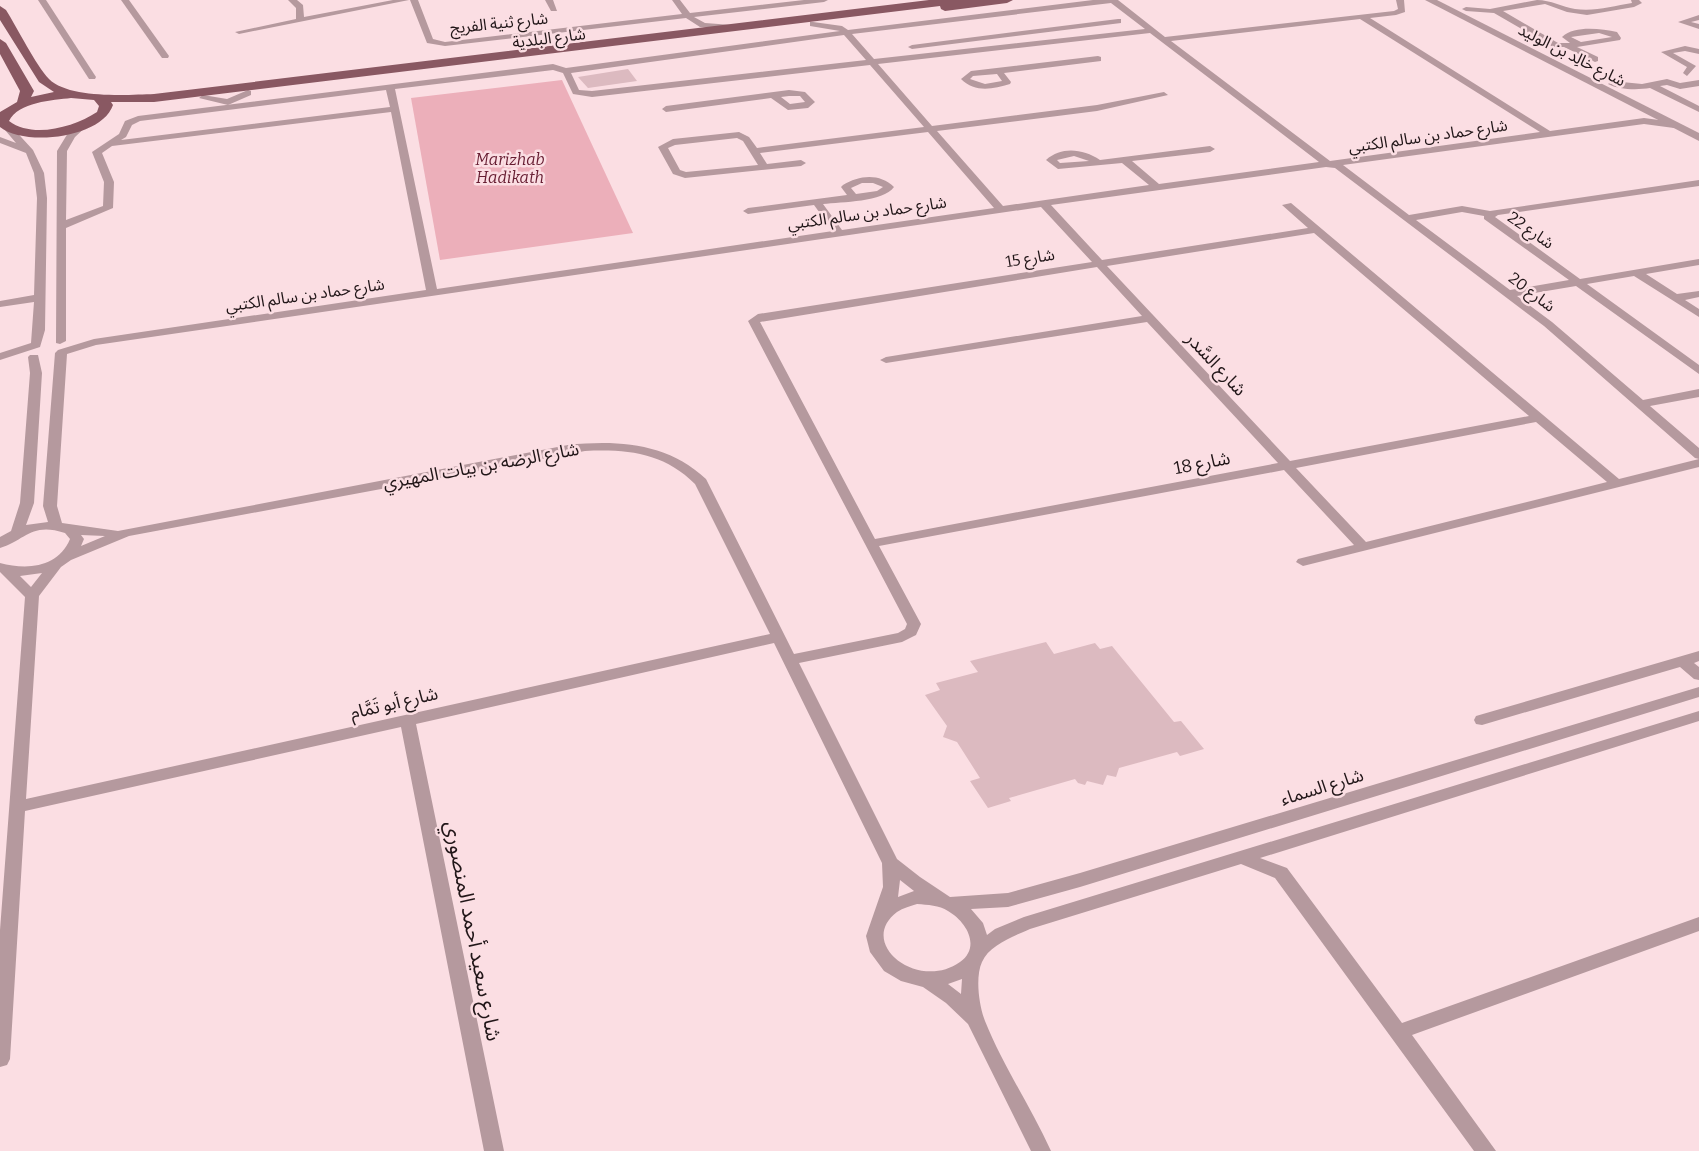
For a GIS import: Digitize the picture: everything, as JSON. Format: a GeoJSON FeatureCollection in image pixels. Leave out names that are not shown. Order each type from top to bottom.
{"type":"FeatureCollection","features":[{"type":"Feature","properties":{"kind":"main road","name":"شارع البلدية"},"geometry":{"type":"LineString","coordinates":[[67,94],[99,98],[154,97],[958,0]]}},
{"type":"Feature","properties":{"kind":"main road","name":"شارع البلدية"},"geometry":{"type":"LineString","coordinates":[[4,124],[36,133],[61,131],[130,108],[813,24],[847,27],[1007,0]]}},
{"type":"Feature","properties":{"kind":"main road"},"geometry":{"type":"LineString","coordinates":[[0,10],[45,82],[67,94]]}},
{"type":"Feature","properties":{"kind":"main road"},"geometry":{"type":"LineString","coordinates":[[1,49],[7,65],[27,90],[23,103],[4,124]]}},
{"type":"Feature","properties":{"kind":"main road"},"geometry":{"type":"LineString","coordinates":[[23,103],[67,94]]}},
{"type":"Feature","properties":{"kind":"main road"},"geometry":{"type":"LineString","coordinates":[[91,121],[103,114],[106,105],[99,98]]}},
{"type":"Feature","properties":{"kind":"street"},"geometry":{"type":"LineString","coordinates":[[42,0],[93,76]]}},
{"type":"Feature","properties":{"kind":"street"},"geometry":{"type":"LineString","coordinates":[[125,0],[165,56]]}},
{"type":"Feature","properties":{"kind":"street"},"geometry":{"type":"LineString","coordinates":[[292,0],[300,7],[300,19]]}},
{"type":"Feature","properties":{"kind":"street"},"geometry":{"type":"LineString","coordinates":[[239,32],[405,0]]}},
{"type":"Feature","properties":{"kind":"street","name":"شارع ثنية الفريج"},"geometry":{"type":"LineString","coordinates":[[414,0],[429,38],[439,44],[688,18],[824,0]]}},
{"type":"Feature","properties":{"kind":"street"},"geometry":{"type":"LineString","coordinates":[[549,0],[554,9]]}},
{"type":"Feature","properties":{"kind":"street"},"geometry":{"type":"LineString","coordinates":[[676,0],[688,18],[705,26],[732,27]]}},
{"type":"Feature","properties":{"kind":"street"},"geometry":{"type":"LineString","coordinates":[[136,140],[125,137],[125,133],[128,123],[138,119],[229,104],[553,67],[566,71],[847,27],[927,23],[1113,0]]}},
{"type":"Feature","properties":{"kind":"street","name":"شارع 20"},"geometry":{"type":"LineString","coordinates":[[1113,0],[1302,145],[1337,165],[1548,324],[1699,455]]}},
{"type":"Feature","properties":{"kind":"street"},"geometry":{"type":"LineString","coordinates":[[1165,39],[1393,13],[1402,10],[1400,0]]}},
{"type":"Feature","properties":{"kind":"street","name":"شارع خالِد بن الوليد"},"geometry":{"type":"LineString","coordinates":[[1430,0],[1647,117],[1674,125],[1699,138]]}},
{"type":"Feature","properties":{"kind":"street","name":"شارع خالِد بن الوليد"},"geometry":{"type":"LineString","coordinates":[[1448,0],[1466,9],[1493,12],[1612,84],[1643,89],[1699,127]]}},
{"type":"Feature","properties":{"kind":"street"},"geometry":{"type":"LineString","coordinates":[[1483,0],[1493,12],[1553,43],[1567,46],[1595,59]]}},
{"type":"Feature","properties":{"kind":"street"},"geometry":{"type":"LineString","coordinates":[[1493,12],[1543,1],[1578,13],[1636,4],[1635,0]]}},
{"type":"Feature","properties":{"kind":"street"},"geometry":{"type":"LineString","coordinates":[[997,15],[1005,21]]}},
{"type":"Feature","properties":{"kind":"street"},"geometry":{"type":"LineString","coordinates":[[1362,17],[1550,135]]}},
{"type":"Feature","properties":{"kind":"street"},"geometry":{"type":"LineString","coordinates":[[1699,17],[1682,22],[1699,27]]}},
{"type":"Feature","properties":{"kind":"street"},"geometry":{"type":"LineString","coordinates":[[670,35],[686,28],[688,18]]}},
{"type":"Feature","properties":{"kind":"street"},"geometry":{"type":"LineString","coordinates":[[912,47],[1016,30],[1118,21]]}},
{"type":"Feature","properties":{"kind":"street"},"geometry":{"type":"LineString","coordinates":[[847,27],[872,62],[1001,210]]}},
{"type":"Feature","properties":{"kind":"street"},"geometry":{"type":"LineString","coordinates":[[1016,30],[1033,43]]}},
{"type":"Feature","properties":{"kind":"street"},"geometry":{"type":"LineString","coordinates":[[566,71],[574,90],[586,94],[1153,30]]}},
{"type":"Feature","properties":{"kind":"street"},"geometry":{"type":"LineString","coordinates":[[1567,46],[1580,45],[1614,40],[1617,36],[1600,31],[1566,36],[1580,45]]}},
{"type":"Feature","properties":{"kind":"street"},"geometry":{"type":"LineString","coordinates":[[1004,47],[1012,54]]}},
{"type":"Feature","properties":{"kind":"street"},"geometry":{"type":"LineString","coordinates":[[1687,73],[1692,66],[1665,52],[1685,48],[1699,52]]}},
{"type":"Feature","properties":{"kind":"street"},"geometry":{"type":"LineString","coordinates":[[999,71],[1098,59]]}},
{"type":"Feature","properties":{"kind":"street"},"geometry":{"type":"LineString","coordinates":[[1019,61],[1027,68]]}},
{"type":"Feature","properties":{"kind":"street"},"geometry":{"type":"LineString","coordinates":[[1667,82],[1664,78],[1666,77],[1687,73],[1699,75]]}},
{"type":"Feature","properties":{"kind":"street"},"geometry":{"type":"LineString","coordinates":[[734,78],[748,98]]}},
{"type":"Feature","properties":{"kind":"street"},"geometry":{"type":"LineString","coordinates":[[1643,89],[1667,82],[1680,86],[1699,83]]}},
{"type":"Feature","properties":{"kind":"street"},"geometry":{"type":"LineString","coordinates":[[390,87],[432,292]]}},
{"type":"Feature","properties":{"kind":"street"},"geometry":{"type":"LineString","coordinates":[[1643,89],[1699,109]]}},
{"type":"Feature","properties":{"kind":"street"},"geometry":{"type":"LineString","coordinates":[[203,98],[229,104],[248,93]]}},
{"type":"Feature","properties":{"kind":"street"},"geometry":{"type":"LineString","coordinates":[[666,108],[773,95]]}},
{"type":"Feature","properties":{"kind":"street"},"geometry":{"type":"LineString","coordinates":[[754,151],[1097,108],[1164,95]]}},
{"type":"Feature","properties":{"kind":"street"},"geometry":{"type":"LineString","coordinates":[[229,104],[232,128]]}},
{"type":"Feature","properties":{"kind":"street"},"geometry":{"type":"LineString","coordinates":[[61,220],[101,212],[109,205],[109,182],[101,153],[109,146],[136,140],[395,109]]}},
{"type":"Feature","properties":{"kind":"street","name":"شارع حماد بن سالم الكتبي"},"geometry":{"type":"LineString","coordinates":[[0,357],[1157,187],[1550,135],[1647,117]]}},
{"type":"Feature","properties":{"kind":"street"},"geometry":{"type":"LineString","coordinates":[[0,1059],[32,596],[61,560],[72,551],[76,539],[63,528],[50,506],[48,351],[61,220],[63,146],[71,135],[91,121]]}},
{"type":"Feature","properties":{"kind":"street"},"geometry":{"type":"LineString","coordinates":[[4,124],[30,152],[39,173],[42,198],[39,330],[48,351]]}},
{"type":"Feature","properties":{"kind":"street"},"geometry":{"type":"LineString","coordinates":[[101,160],[96,156],[99,149],[125,133]]}},
{"type":"Feature","properties":{"kind":"street"},"geometry":{"type":"LineString","coordinates":[[764,166],[744,137],[735,135],[673,142],[663,148],[676,172],[681,175],[801,163]]}},
{"type":"Feature","properties":{"kind":"street"},"geometry":{"type":"LineString","coordinates":[[1097,162],[1210,149]]}},
{"type":"Feature","properties":{"kind":"street"},"geometry":{"type":"LineString","coordinates":[[1123,159],[1157,187]]}},
{"type":"Feature","properties":{"kind":"street","name":"شارع 22"},"geometry":{"type":"LineString","coordinates":[[1699,183],[1489,214],[1488,217],[1699,369]]}},
{"type":"Feature","properties":{"kind":"street"},"geometry":{"type":"LineString","coordinates":[[748,211],[853,197]]}},
{"type":"Feature","properties":{"kind":"street"},"geometry":{"type":"LineString","coordinates":[[817,202],[839,233]]}},
{"type":"Feature","properties":{"kind":"street","name":"شارع السَّدر"},"geometry":{"type":"LineString","coordinates":[[1044,204],[1363,547]]}},
{"type":"Feature","properties":{"kind":"street"},"geometry":{"type":"LineString","coordinates":[[1287,205],[1617,484]]}},
{"type":"Feature","properties":{"kind":"street"},"geometry":{"type":"LineString","coordinates":[[1407,218],[1462,209],[1489,214]]}},
{"type":"Feature","properties":{"kind":"street","name":"شارع 15"},"geometry":{"type":"LineString","coordinates":[[871,544],[755,326],[755,319],[765,315],[1317,230]]}},
{"type":"Feature","properties":{"kind":"street"},"geometry":{"type":"LineString","coordinates":[[1507,293],[1699,262]]}},
{"type":"Feature","properties":{"kind":"street"},"geometry":{"type":"LineString","coordinates":[[1637,273],[1699,314]]}},
{"type":"Feature","properties":{"kind":"street"},"geometry":{"type":"LineString","coordinates":[[1675,298],[1699,294]]}},
{"type":"Feature","properties":{"kind":"street"},"geometry":{"type":"LineString","coordinates":[[0,304],[39,298]]}},
{"type":"Feature","properties":{"kind":"street"},"geometry":{"type":"LineString","coordinates":[[886,360],[1150,318]]}},
{"type":"Feature","properties":{"kind":"street"},"geometry":{"type":"LineString","coordinates":[[17,533],[27,503],[36,373],[48,351]]}},
{"type":"Feature","properties":{"kind":"street"},"geometry":{"type":"LineString","coordinates":[[1642,404],[1699,393]]}},
{"type":"Feature","properties":{"kind":"street","name":"شارع 18"},"geometry":{"type":"LineString","coordinates":[[871,544],[1539,418]]}},
{"type":"Feature","properties":{"kind":"street","name":"شارع الرضه بن بيات المهيري"},"geometry":{"type":"LineString","coordinates":[[2,569],[27,572],[125,533],[568,449],[626,447],[653,453],[677,462],[701,482],[891,863],[914,882],[947,901]]}},
{"type":"Feature","properties":{"kind":"street"},"geometry":{"type":"LineString","coordinates":[[1303,562],[1699,463]]}},
{"type":"Feature","properties":{"kind":"street","name":"شارع الرضه بن بيات المهيري"},"geometry":{"type":"LineString","coordinates":[[1,543],[17,533],[37,527],[125,533]]}},
{"type":"Feature","properties":{"kind":"street"},"geometry":{"type":"LineString","coordinates":[[790,660],[896,639],[911,632],[912,620],[871,544]]}},
{"type":"Feature","properties":{"kind":"street"},"geometry":{"type":"LineString","coordinates":[[2,569],[32,596]]}},
{"type":"Feature","properties":{"kind":"street","name":"شارع أبو تَمَّام"},"geometry":{"type":"LineString","coordinates":[[18,807],[779,637]]}},
{"type":"Feature","properties":{"kind":"street"},"geometry":{"type":"LineString","coordinates":[[1482,720],[1699,656]]}},
{"type":"Feature","properties":{"kind":"street"},"geometry":{"type":"LineString","coordinates":[[1682,661],[1699,675]]}},
{"type":"Feature","properties":{"kind":"street","name":"شارع السماء"},"geometry":{"type":"LineString","coordinates":[[947,901],[1008,900],[1699,692]]}},
{"type":"Feature","properties":{"kind":"street"},"geometry":{"type":"LineString","coordinates":[[928,980],[953,975],[1002,934],[1024,924],[1699,716]]}},
{"type":"Feature","properties":{"kind":"street","name":"شارع سعيد أحمد المنصوري"},"geometry":{"type":"LineString","coordinates":[[407,720],[494,1151]]}},
{"type":"Feature","properties":{"kind":"street"},"geometry":{"type":"LineString","coordinates":[[1281,873],[1281,852],[1287,841]]}},
{"type":"Feature","properties":{"kind":"street"},"geometry":{"type":"LineString","coordinates":[[1238,856],[1281,873],[1486,1151]]}},
{"type":"Feature","properties":{"kind":"street","name":"شارع الرضه بن بيات المهيري"},"geometry":{"type":"LineString","coordinates":[[885,912],[892,887],[891,863]]}},
{"type":"Feature","properties":{"kind":"street"},"geometry":{"type":"LineString","coordinates":[[975,1019],[953,998],[928,980],[902,974],[883,960],[874,940],[875,929],[885,912],[904,900],[929,897],[947,901],[962,909],[975,924],[979,933],[970,989],[975,1019],[1041,1151]]}},
{"type":"Feature","properties":{"kind":"street"},"geometry":{"type":"LineString","coordinates":[[1398,1032],[1699,925]]}},
{"type":"Feature","properties":{"kind":"green space","name":"Marizhab Hadikath"},"geometry":{"type":"Polygon","coordinates":[[[562,80],[633,233],[440,260],[411,98],[562,80]]]}},
{"type":"Feature","properties":{"kind":"building"},"geometry":{"type":"Polygon","coordinates":[[[628,69],[637,81],[588,88],[578,77],[628,69]]]}},
{"type":"Feature","properties":{"kind":"building"},"geometry":{"type":"Polygon","coordinates":[[[1046,642],[1054,654],[1095,643],[1100,649],[1112,646],[1174,722],[1181,721],[1204,749],[1180,756],[1177,752],[1119,768],[1116,777],[1107,775],[1103,785],[1087,781],[1085,785],[1075,779],[1009,798],[1011,801],[988,808],[970,781],[980,778],[957,742],[943,737],[947,726],[925,695],[940,690],[936,683],[978,672],[970,661],[1046,642]]]}}]}
